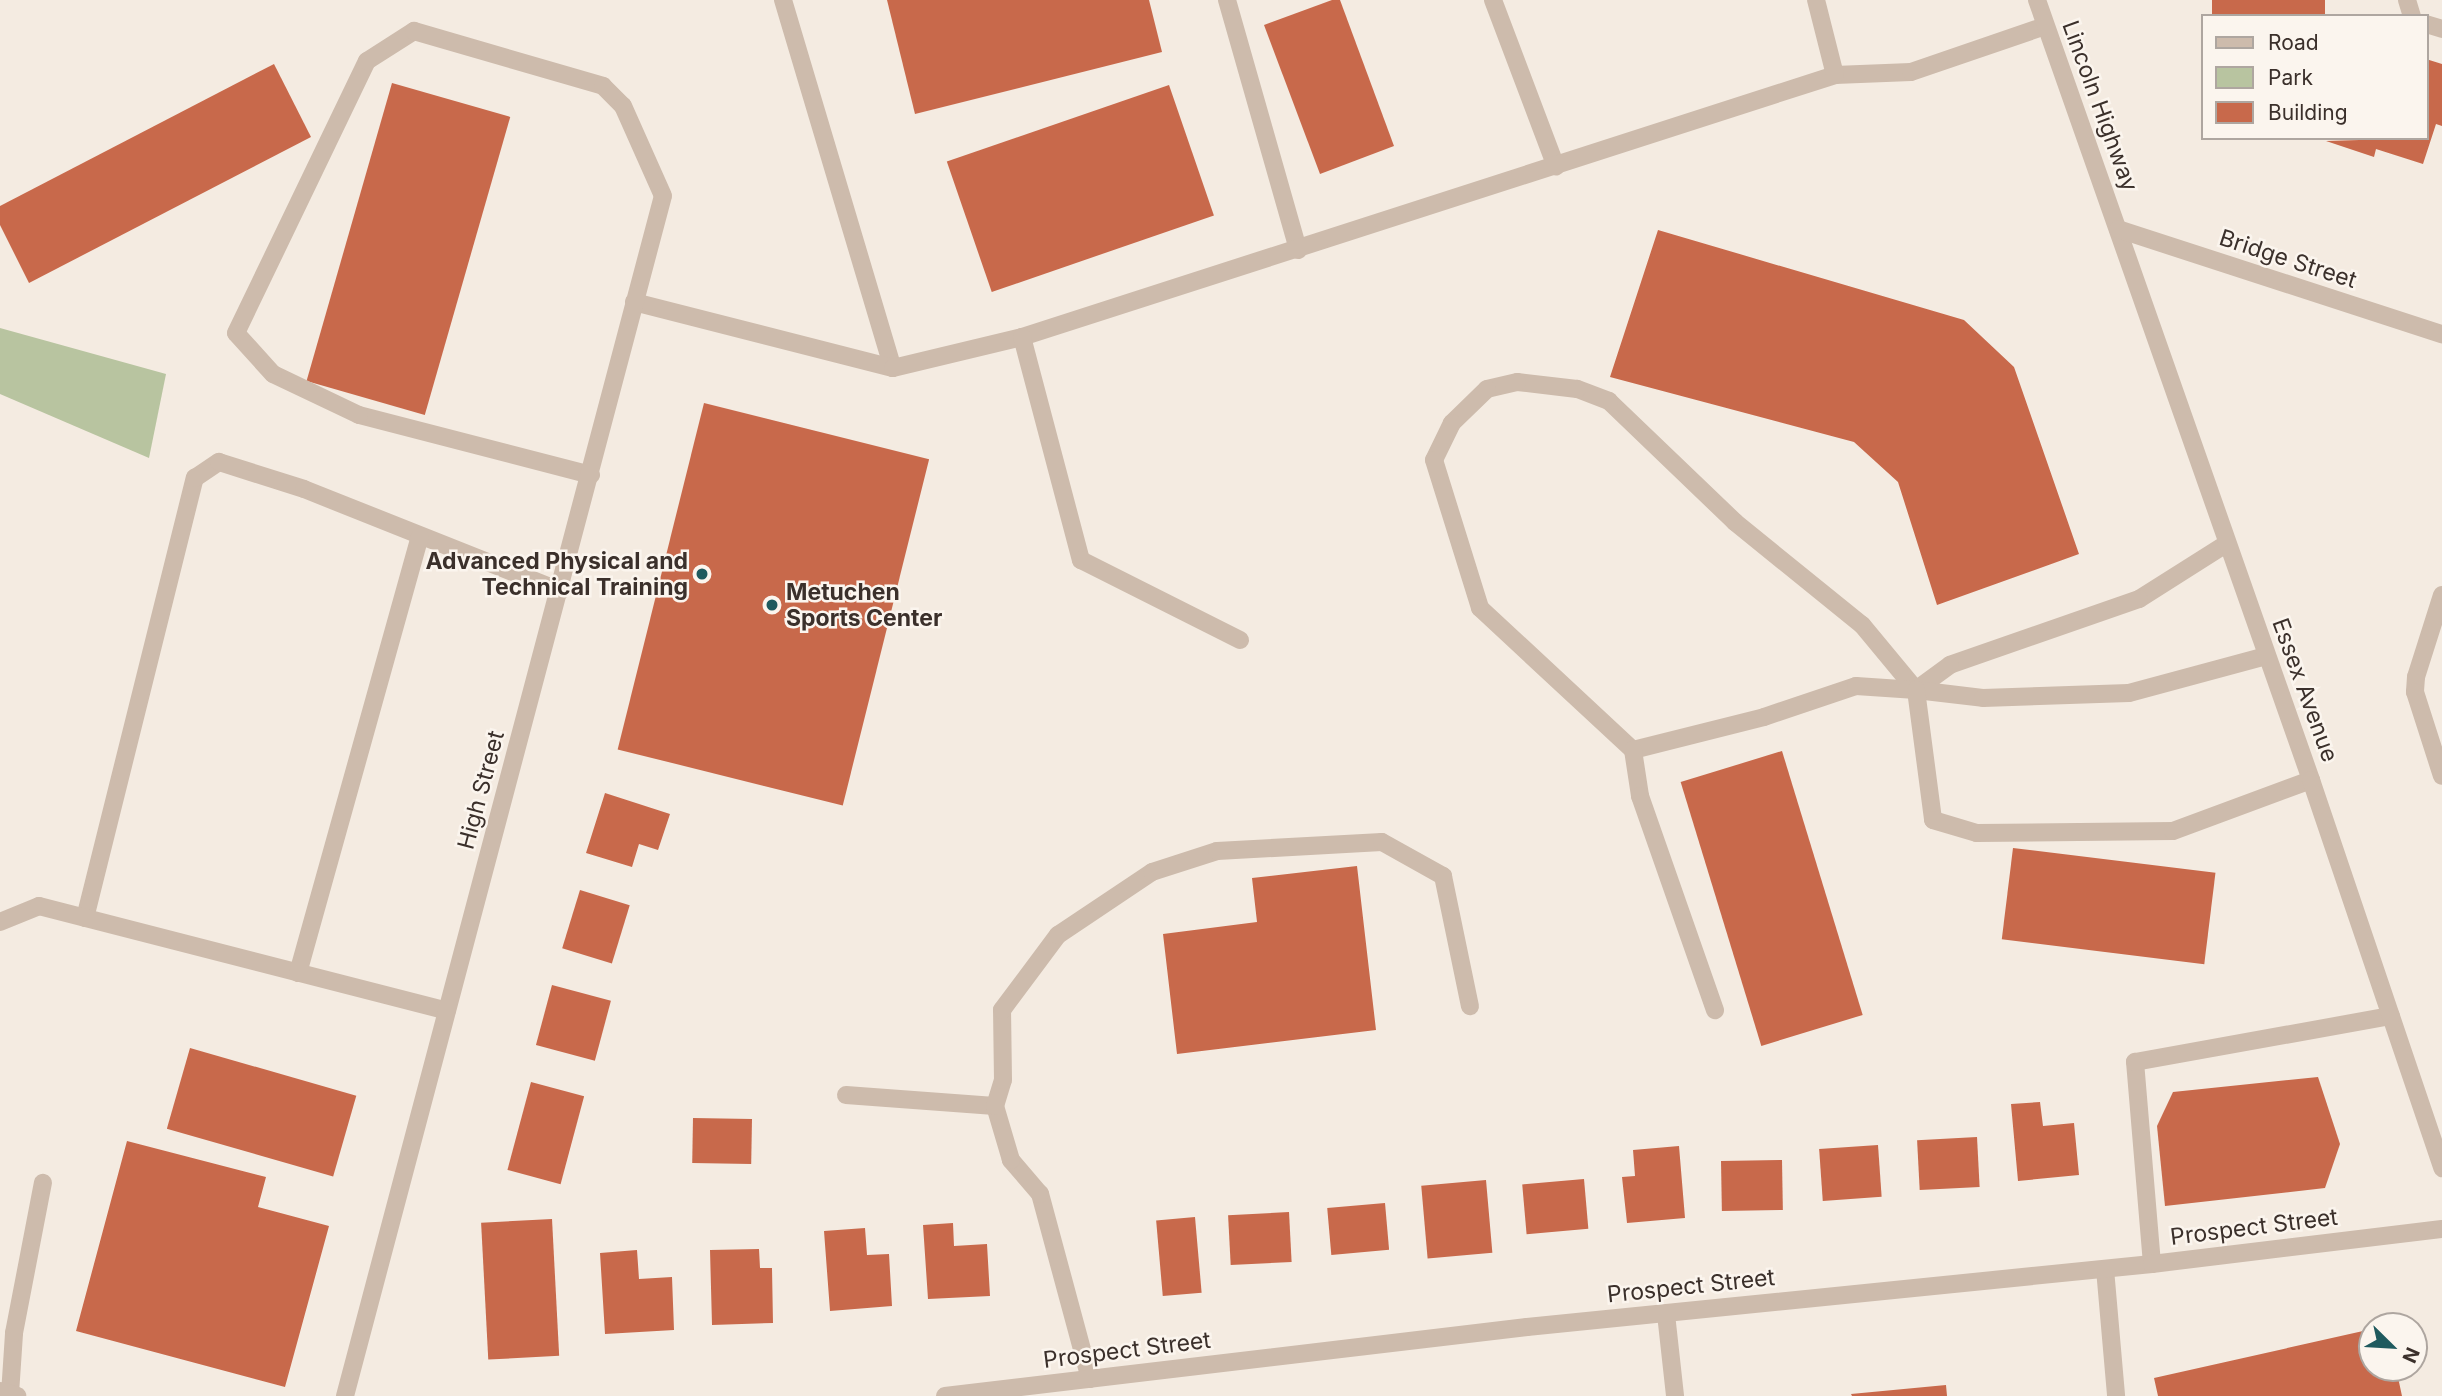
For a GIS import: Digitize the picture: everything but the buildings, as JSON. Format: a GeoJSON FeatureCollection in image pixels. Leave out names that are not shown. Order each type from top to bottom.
{"type":"FeatureCollection","features":[{"type":"Feature","properties":{"kind":"street"},"geometry":{"type":"LineString","coordinates":[[783,0],[893,368]]}},
{"type":"Feature","properties":{"kind":"street"},"geometry":{"type":"LineString","coordinates":[[1227,0],[1298,250]]}},
{"type":"Feature","properties":{"kind":"street"},"geometry":{"type":"LineString","coordinates":[[1493,0],[1556,167]]}},
{"type":"Feature","properties":{"kind":"street"},"geometry":{"type":"LineString","coordinates":[[1816,0],[1835,75]]}},
{"type":"Feature","properties":{"kind":"street","name":"Lincoln Highway"},"geometry":{"type":"LineString","coordinates":[[2036,0],[2118,229]]}},
{"type":"Feature","properties":{"kind":"street"},"geometry":{"type":"LineString","coordinates":[[634,302],[893,368],[1022,337],[1835,75],[1911,72],[2045,26]]}},
{"type":"Feature","properties":{"kind":"street","name":"High Street"},"geometry":{"type":"LineString","coordinates":[[345,1396],[592,475],[663,196],[623,106],[603,86],[576,75],[414,31],[367,61],[236,334],[273,374],[359,415],[592,475]]}},
{"type":"Feature","properties":{"kind":"street","name":"Bridge Street"},"geometry":{"type":"LineString","coordinates":[[2118,229],[2442,334]]}},
{"type":"Feature","properties":{"kind":"street","name":"Essex Avenue"},"geometry":{"type":"LineString","coordinates":[[2118,229],[2226,544],[2311,780],[2442,1168]]}},
{"type":"Feature","properties":{"kind":"street"},"geometry":{"type":"LineString","coordinates":[[1022,337],[1081,560],[1240,640]]}},
{"type":"Feature","properties":{"kind":"street"},"geometry":{"type":"LineString","coordinates":[[1715,1010],[1640,796],[1633,750],[1480,608],[1434,460],[1452,423],[1487,388],[1517,382],[1545,382],[1609,401],[1735,522],[1862,625],[1916,690],[1933,820],[1977,834],[2173,831],[2311,780]]}},
{"type":"Feature","properties":{"kind":"street"},"geometry":{"type":"LineString","coordinates":[[85,918],[195,478],[219,462],[304,489],[560,591]]}},
{"type":"Feature","properties":{"kind":"street"},"geometry":{"type":"LineString","coordinates":[[298,973],[420,537]]}},
{"type":"Feature","properties":{"kind":"street"},"geometry":{"type":"LineString","coordinates":[[1916,690],[1950,665],[2139,599],[2226,544]]}},
{"type":"Feature","properties":{"kind":"street"},"geometry":{"type":"LineString","coordinates":[[2442,596],[2416,677],[2415,692],[2442,776]]}},
{"type":"Feature","properties":{"kind":"street"},"geometry":{"type":"LineString","coordinates":[[1633,750],[1764,717],[1856,686],[1983,698],[2129,693],[2266,656]]}},
{"type":"Feature","properties":{"kind":"street"},"geometry":{"type":"LineString","coordinates":[[1090,1379],[1041,1194],[1011,1160],[995,1106],[1003,1080],[1002,1010],[1058,935],[1152,872],[1217,851],[1382,842],[1443,876],[1470,1006]]}},
{"type":"Feature","properties":{"kind":"street"},"geometry":{"type":"LineString","coordinates":[[2,917],[39,906],[447,1011]]}},
{"type":"Feature","properties":{"kind":"street"},"geometry":{"type":"LineString","coordinates":[[2152,1264],[2135,1062],[2391,1016]]}},
{"type":"Feature","properties":{"kind":"street"},"geometry":{"type":"LineString","coordinates":[[846,1094],[995,1106]]}},
{"type":"Feature","properties":{"kind":"street"},"geometry":{"type":"LineString","coordinates":[[9,1394],[14,1333],[43,1183]]}},
{"type":"Feature","properties":{"kind":"street","name":"Prospect Street"},"geometry":{"type":"LineString","coordinates":[[945,1396],[1666,1314],[2152,1264],[2442,1229]]}},
{"type":"Feature","properties":{"kind":"street"},"geometry":{"type":"LineString","coordinates":[[2105,1269],[2116,1396]]}},
{"type":"Feature","properties":{"kind":"street"},"geometry":{"type":"LineString","coordinates":[[1666,1314],[1675,1396]]}},
{"type":"Feature","properties":{"kind":"green space"},"geometry":{"type":"Polygon","coordinates":[[[0,328],[166,374],[149,458],[0,394],[0,328]]]}},
{"type":"Feature","properties":{"kind":"place","name":"Advanced Physical and Technical Training"},"geometry":{"type":"Point","coordinates":[702,574]}},
{"type":"Feature","properties":{"kind":"place","name":"Metuchen Sports Center"},"geometry":{"type":"Point","coordinates":[772,605]}}]}
